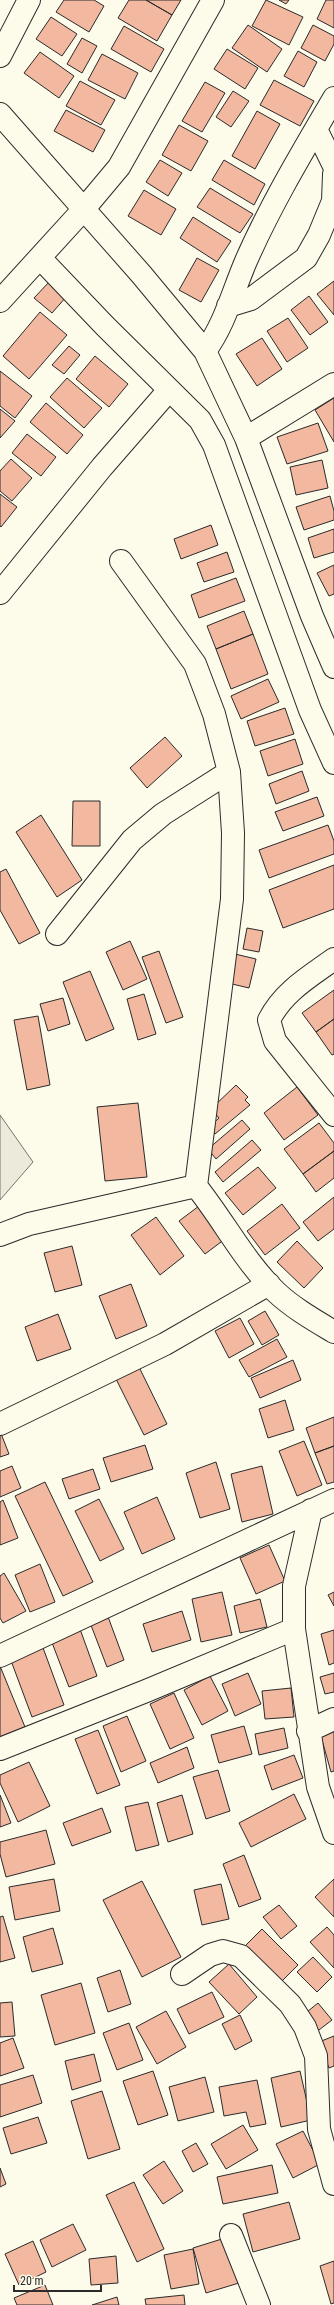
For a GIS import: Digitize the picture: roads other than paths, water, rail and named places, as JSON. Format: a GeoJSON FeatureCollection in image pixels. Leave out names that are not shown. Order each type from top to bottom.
{"type":"FeatureCollection","features":[{"type":"Feature","properties":{"kind":"street"},"geometry":{"type":"LineString","coordinates":[[0,56],[30,0]]}},
{"type":"Feature","properties":{"kind":"street"},"geometry":{"type":"LineString","coordinates":[[0,302],[83,210],[119,167],[213,0]]}},
{"type":"Feature","properties":{"kind":"street"},"geometry":{"type":"LineString","coordinates":[[205,351],[215,337],[250,254],[288,178],[334,98]]}},
{"type":"Feature","properties":{"kind":"street"},"geometry":{"type":"LineString","coordinates":[[0,114],[83,210],[141,274],[205,351],[246,438],[312,616],[334,667]]}},
{"type":"Feature","properties":{"kind":"street"},"geometry":{"type":"LineString","coordinates":[[316,129],[334,166]]}},
{"type":"Feature","properties":{"kind":"street"},"geometry":{"type":"LineString","coordinates":[[228,306],[251,299],[306,258],[319,235],[333,201],[334,174]]}},
{"type":"Feature","properties":{"kind":"street"},"geometry":{"type":"LineString","coordinates":[[40,258],[200,420],[214,445],[310,710],[334,763]]}},
{"type":"Feature","properties":{"kind":"street"},"geometry":{"type":"LineString","coordinates":[[246,438],[334,384]]}},
{"type":"Feature","properties":{"kind":"street"},"geometry":{"type":"LineString","coordinates":[[0,593],[102,467],[169,390]]}},
{"type":"Feature","properties":{"kind":"street"},"geometry":{"type":"LineString","coordinates":[[121,561],[195,664],[214,714],[229,772],[233,833],[232,899],[196,1186],[213,1207],[234,1242],[276,1292],[306,1315],[334,1332]]}},
{"type":"Feature","properties":{"kind":"street"},"geometry":{"type":"LineString","coordinates":[[56,934],[132,840],[163,814],[229,772]]}},
{"type":"Feature","properties":{"kind":"street"},"geometry":{"type":"LineString","coordinates":[[334,959],[290,992],[276,1006],[269,1020],[275,1041],[334,1115]]}},
{"type":"Feature","properties":{"kind":"street"},"geometry":{"type":"LineString","coordinates":[[0,1235],[29,1224],[196,1186]]}},
{"type":"Feature","properties":{"kind":"street"},"geometry":{"type":"LineString","coordinates":[[0,1424],[165,1344],[269,1284]]}},
{"type":"Feature","properties":{"kind":"street"},"geometry":{"type":"LineString","coordinates":[[0,1656],[334,1500]]}},
{"type":"Feature","properties":{"kind":"street"},"geometry":{"type":"LineString","coordinates":[[311,1510],[294,1586],[294,1629],[308,1731],[318,1788],[334,1833]]}},
{"type":"Feature","properties":{"kind":"street"},"geometry":{"type":"LineString","coordinates":[[0,1748],[146,1691],[294,1629]]}},
{"type":"Feature","properties":{"kind":"street"},"geometry":{"type":"LineString","coordinates":[[308,1731],[334,1719]]}},
{"type":"Feature","properties":{"kind":"street"},"geometry":{"type":"LineString","coordinates":[[182,1974],[210,1955],[223,1951],[241,1956],[290,2004],[305,2027],[316,2056],[318,2129],[334,2184]]}},
{"type":"Feature","properties":{"kind":"street"},"geometry":{"type":"LineString","coordinates":[[231,2235],[259,2305]]}}]}
